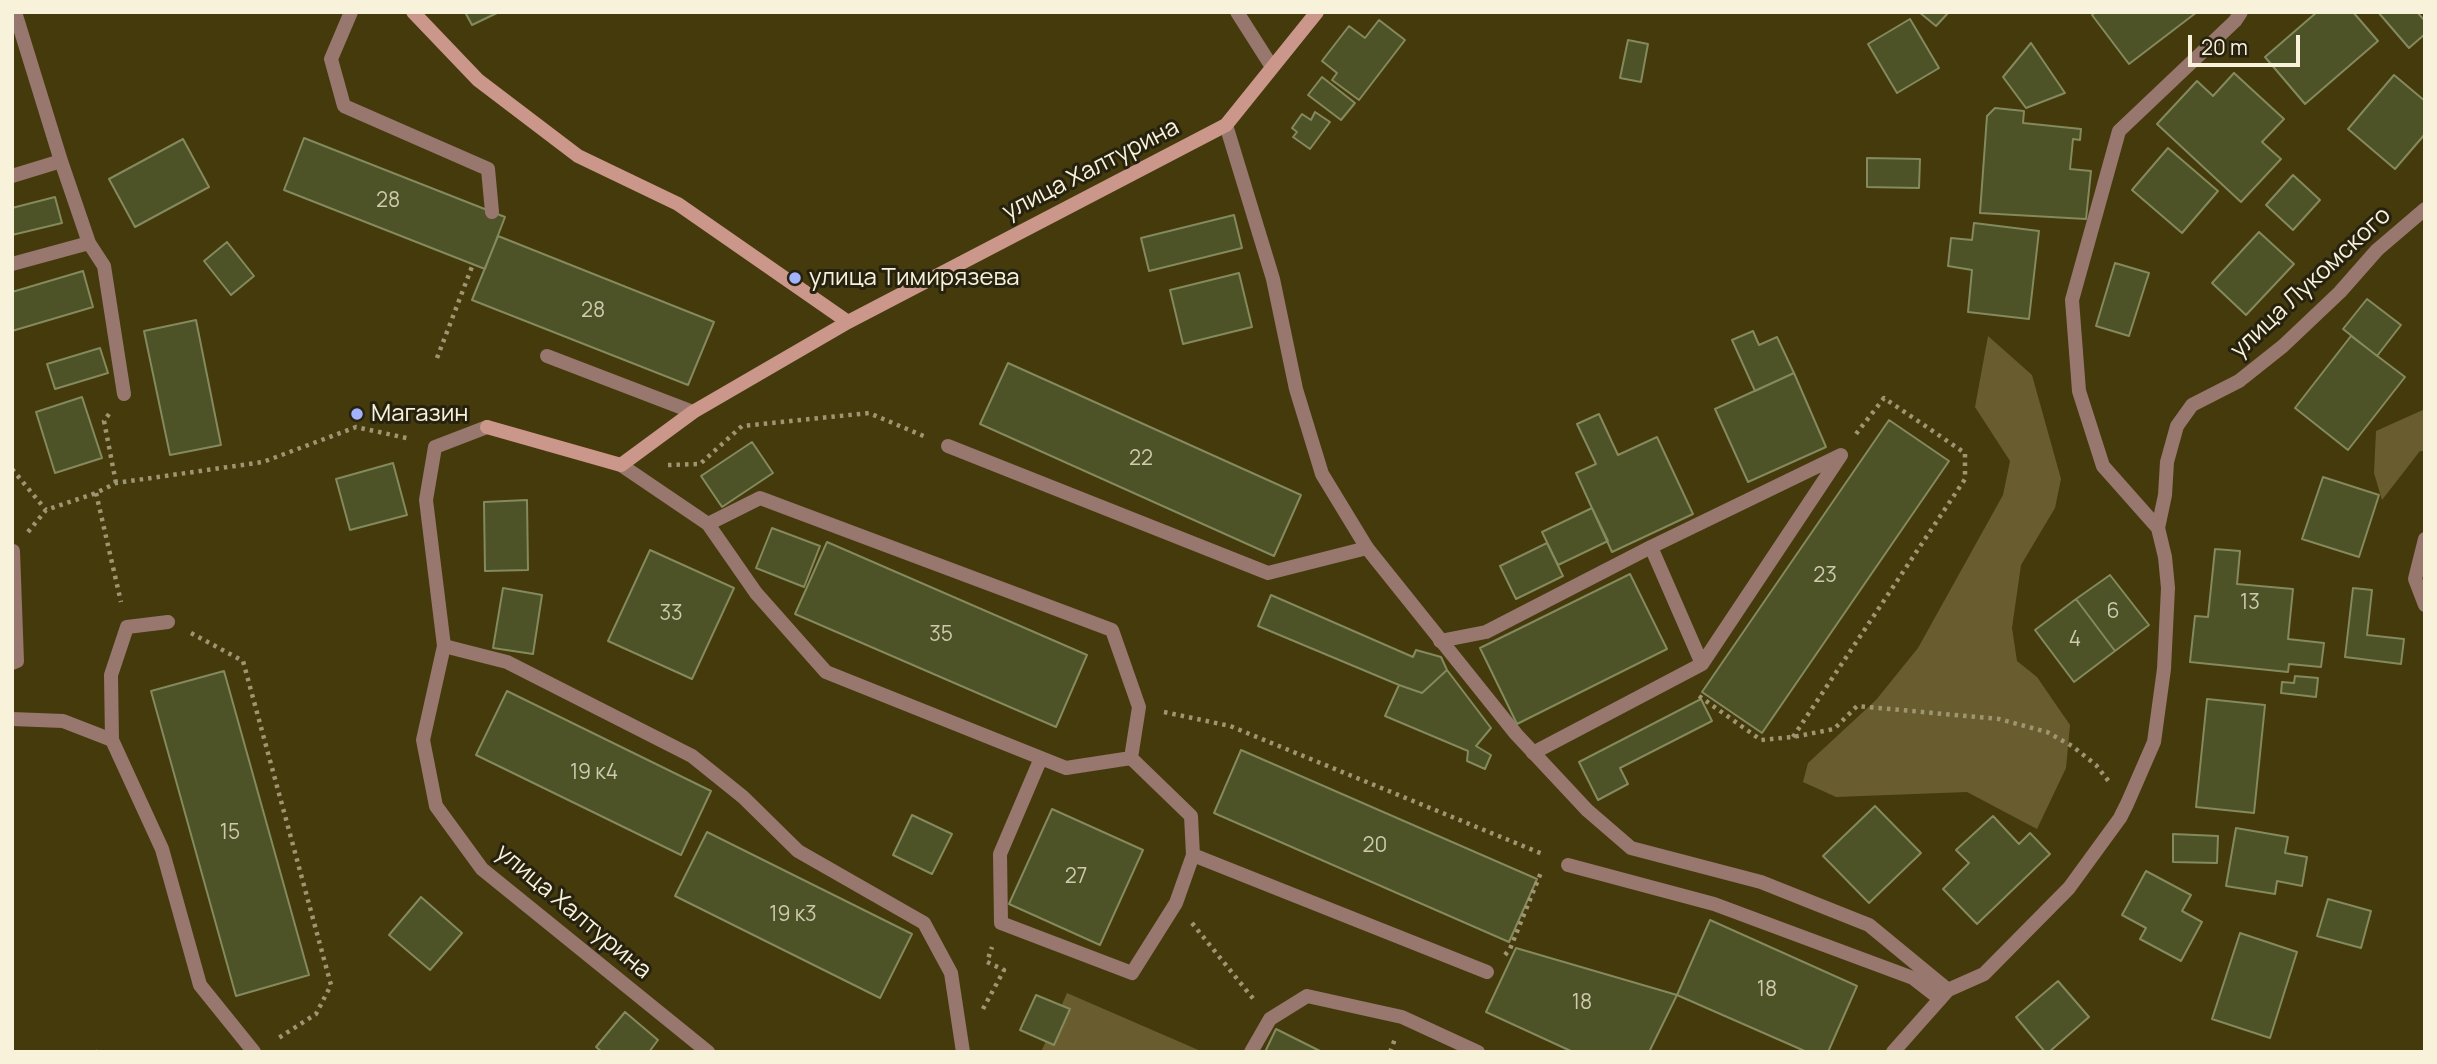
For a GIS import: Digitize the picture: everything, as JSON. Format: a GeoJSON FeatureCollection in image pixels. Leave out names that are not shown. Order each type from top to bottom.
{"type":"FeatureCollection","features":[{"type":"Feature","properties":{"kind":"street"},"geometry":{"type":"LineString","coordinates":[[15,12],[16,37],[89,243],[104,267],[124,394]]}},
{"type":"Feature","properties":{"kind":"street"},"geometry":{"type":"LineString","coordinates":[[351,12],[331,59],[344,106],[488,169],[492,212]]}},
{"type":"Feature","properties":{"kind":"street"},"geometry":{"type":"LineString","coordinates":[[413,12],[478,80],[578,156],[678,204],[848,321]]}},
{"type":"Feature","properties":{"kind":"street"},"geometry":{"type":"LineString","coordinates":[[1237,12],[1272,67]]}},
{"type":"Feature","properties":{"kind":"street","name":"улица Халтурина"},"geometry":{"type":"LineString","coordinates":[[693,412],[848,321],[1226,125],[1317,12]]}},
{"type":"Feature","properties":{"kind":"street"},"geometry":{"type":"LineString","coordinates":[[2158,528],[2103,466],[2079,391],[2072,300],[2119,131],[2235,21],[2241,12]]}},
{"type":"Feature","properties":{"kind":"street"},"geometry":{"type":"LineString","coordinates":[[1226,125],[1273,279],[1296,389],[1322,474],[1367,548],[1440,641],[1533,753],[1587,810],[1631,848],[1761,882],[1869,925],[1944,994]]}},
{"type":"Feature","properties":{"kind":"street"},"geometry":{"type":"LineString","coordinates":[[12,176],[61,161]]}},
{"type":"Feature","properties":{"kind":"street","name":"улица Лукомского"},"geometry":{"type":"LineString","coordinates":[[1944,994],[1983,974],[2069,888],[2120,818],[2154,742],[2164,668],[2168,588],[2165,557],[2158,528],[2165,495],[2167,462],[2176,426],[2192,405],[2239,381],[2283,346],[2340,292],[2377,250],[2425,209]]}},
{"type":"Feature","properties":{"kind":"street"},"geometry":{"type":"LineString","coordinates":[[12,264],[89,243]]}},
{"type":"Feature","properties":{"kind":"street"},"geometry":{"type":"LineString","coordinates":[[547,356],[693,412]]}},
{"type":"Feature","properties":{"kind":"street"},"geometry":{"type":"LineString","coordinates":[[621,465],[693,412]]}},
{"type":"Feature","properties":{"kind":"street"},"geometry":{"type":"LineString","coordinates":[[435,447],[488,427],[621,465],[708,524],[756,593],[826,672],[1066,768],[1131,758]]}},
{"type":"Feature","properties":{"kind":"street"},"geometry":{"type":"LineString","coordinates":[[948,446],[1268,573],[1367,548]]}},
{"type":"Feature","properties":{"kind":"street","name":"улица Халтурина"},"geometry":{"type":"LineString","coordinates":[[435,447],[426,500],[444,646],[423,740],[436,807],[482,869],[708,1052]]}},
{"type":"Feature","properties":{"kind":"street"},"geometry":{"type":"LineString","coordinates":[[1440,641],[1486,632],[1841,454]]}},
{"type":"Feature","properties":{"kind":"street"},"geometry":{"type":"LineString","coordinates":[[1533,753],[1702,664],[1841,454]]}},
{"type":"Feature","properties":{"kind":"street"},"geometry":{"type":"LineString","coordinates":[[708,524],[760,498],[1112,630],[1139,707],[1131,758]]}},
{"type":"Feature","properties":{"kind":"street"},"geometry":{"type":"LineString","coordinates":[[2425,539],[2415,579],[2425,605]]}},
{"type":"Feature","properties":{"kind":"street"},"geometry":{"type":"LineString","coordinates":[[1651,547],[1702,664]]}},
{"type":"Feature","properties":{"kind":"street"},"geometry":{"type":"LineString","coordinates":[[12,663],[17,661],[13,551]]}},
{"type":"Feature","properties":{"kind":"street"},"geometry":{"type":"LineString","coordinates":[[168,622],[127,627],[111,675],[113,740],[162,849],[200,985],[260,1049]]}},
{"type":"Feature","properties":{"kind":"street"},"geometry":{"type":"LineString","coordinates":[[444,646],[507,662],[692,756],[743,797],[798,851],[924,923],[951,973],[963,1050]]}},
{"type":"Feature","properties":{"kind":"street"},"geometry":{"type":"LineString","coordinates":[[12,719],[63,721],[113,740]]}},
{"type":"Feature","properties":{"kind":"street"},"geometry":{"type":"LineString","coordinates":[[1041,758],[1000,854],[1001,923],[1132,973],[1176,903],[1193,855],[1191,816],[1131,758]]}},
{"type":"Feature","properties":{"kind":"street"},"geometry":{"type":"LineString","coordinates":[[1193,855],[1487,972]]}},
{"type":"Feature","properties":{"kind":"street"},"geometry":{"type":"LineString","coordinates":[[1568,865],[1714,904],[1913,978],[1944,994]]}},
{"type":"Feature","properties":{"kind":"street"},"geometry":{"type":"LineString","coordinates":[[1894,1052],[1944,994]]}},
{"type":"Feature","properties":{"kind":"street"},"geometry":{"type":"LineString","coordinates":[[1251,1052],[1270,1019],[1307,996],[1402,1017],[1478,1052]]}},
{"type":"Feature","properties":{"kind":"path"},"geometry":{"type":"LineString","coordinates":[[437,358],[473,264]]}},
{"type":"Feature","properties":{"kind":"path"},"geometry":{"type":"LineString","coordinates":[[116,483],[104,421],[124,394]]}},
{"type":"Feature","properties":{"kind":"path"},"geometry":{"type":"LineString","coordinates":[[1793,737],[1965,479],[1965,453],[1884,398],[1841,454]]}},
{"type":"Feature","properties":{"kind":"path"},"geometry":{"type":"LineString","coordinates":[[621,465],[700,464],[743,426],[869,413],[948,446]]}},
{"type":"Feature","properties":{"kind":"path"},"geometry":{"type":"LineString","coordinates":[[13,551],[46,510],[96,493],[116,483],[263,462],[356,427],[402,435],[435,447]]}},
{"type":"Feature","properties":{"kind":"path"},"geometry":{"type":"LineString","coordinates":[[12,469],[46,510]]}},
{"type":"Feature","properties":{"kind":"path"},"geometry":{"type":"LineString","coordinates":[[96,493],[127,627]]}},
{"type":"Feature","properties":{"kind":"path"},"geometry":{"type":"LineString","coordinates":[[168,622],[243,661],[331,985],[316,1014],[260,1049]]}},
{"type":"Feature","properties":{"kind":"path"},"geometry":{"type":"LineString","coordinates":[[1677,677],[1761,740],[1834,729],[1857,706],[1999,719],[2047,732],[2096,765],[2127,804]]}},
{"type":"Feature","properties":{"kind":"path"},"geometry":{"type":"LineString","coordinates":[[1139,707],[1230,726],[1547,856],[1510,949],[1487,972]]}},
{"type":"Feature","properties":{"kind":"path"},"geometry":{"type":"LineString","coordinates":[[1176,903],[1270,1019]]}},
{"type":"Feature","properties":{"kind":"path"},"geometry":{"type":"LineString","coordinates":[[963,1050],[1004,970],[987,962],[1001,923]]}},
{"type":"Feature","properties":{"kind":"shaded area"},"geometry":{"type":"Polygon","coordinates":[[[1988,336],[2032,375],[2061,479],[2055,508],[2021,565],[2012,628],[2017,661],[2037,677],[2070,725],[2066,768],[2037,829],[1967,792],[1836,797],[1803,782],[1808,763],[1876,700],[1918,648],[2003,495],[2010,461],[1975,407],[1988,336]]]}},
{"type":"Feature","properties":{"kind":"shaded area"},"geometry":{"type":"Polygon","coordinates":[[[2425,409],[2425,451],[2420,451],[2382,500],[2374,473],[2376,431],[2425,409]]]}},
{"type":"Feature","properties":{"kind":"shaded area"},"geometry":{"type":"Polygon","coordinates":[[[1067,993],[1203,1052],[1041,1052],[1067,993]]]}},
{"type":"Feature","properties":{"kind":"building"},"geometry":{"type":"Polygon","coordinates":[[[465,12],[499,12],[472,25],[465,12]]]}},
{"type":"Feature","properties":{"kind":"building"},"geometry":{"type":"Polygon","coordinates":[[[1919,12],[1949,12],[1936,26],[1919,12]]]}},
{"type":"Feature","properties":{"kind":"building"},"geometry":{"type":"Polygon","coordinates":[[[2096,12],[2197,12],[2129,64],[2092,15],[2096,12]]]}},
{"type":"Feature","properties":{"kind":"building"},"geometry":{"type":"Polygon","coordinates":[[[2317,12],[2353,12],[2378,41],[2305,104],[2265,57],[2317,12]]]}},
{"type":"Feature","properties":{"kind":"building"},"geometry":{"type":"Polygon","coordinates":[[[2378,12],[2417,12],[2425,21],[2425,34],[2409,48],[2378,12]]]}},
{"type":"Feature","properties":{"kind":"building"},"geometry":{"type":"Polygon","coordinates":[[[1910,19],[1939,68],[1897,93],[1868,44],[1910,19]]]}},
{"type":"Feature","properties":{"kind":"building"},"geometry":{"type":"Polygon","coordinates":[[[1379,20],[1405,40],[1359,100],[1332,80],[1337,73],[1322,61],[1349,26],[1365,38],[1379,20]]]}},
{"type":"Feature","properties":{"kind":"building"},"geometry":{"type":"Polygon","coordinates":[[[1628,40],[1648,44],[1641,82],[1620,78],[1628,40]]]}},
{"type":"Feature","properties":{"kind":"building"},"geometry":{"type":"Polygon","coordinates":[[[2031,43],[2065,93],[2026,108],[2003,77],[2031,43]]]}},
{"type":"Feature","properties":{"kind":"building"},"geometry":{"type":"Polygon","coordinates":[[[2234,73],[2284,119],[2262,142],[2281,159],[2241,202],[2157,124],[2197,81],[2213,96],[2234,73]]]}},
{"type":"Feature","properties":{"kind":"building"},"geometry":{"type":"Polygon","coordinates":[[[2394,75],[2425,101],[2425,134],[2395,169],[2348,129],[2394,75]]]}},
{"type":"Feature","properties":{"kind":"building"},"geometry":{"type":"Polygon","coordinates":[[[1322,77],[1355,103],[1341,120],[1308,95],[1322,77]]]}},
{"type":"Feature","properties":{"kind":"building"},"geometry":{"type":"Polygon","coordinates":[[[1995,108],[2024,111],[2023,123],[2081,129],[2080,140],[2073,139],[2070,169],[2091,171],[2086,219],[1980,213],[1987,116],[1995,108]]]}},
{"type":"Feature","properties":{"kind":"building"},"geometry":{"type":"Polygon","coordinates":[[[1315,112],[1330,122],[1310,149],[1293,137],[1297,132],[1292,128],[1302,114],[1311,120],[1315,112]]]}},
{"type":"Feature","properties":{"kind":"building"},"geometry":{"type":"Polygon","coordinates":[[[304,138],[505,217],[485,269],[284,190],[304,138]]]}},
{"type":"Feature","properties":{"kind":"building"},"geometry":{"type":"Polygon","coordinates":[[[183,139],[209,187],[135,227],[109,179],[183,139]]]}},
{"type":"Feature","properties":{"kind":"building"},"geometry":{"type":"Polygon","coordinates":[[[2168,148],[2218,191],[2182,233],[2132,190],[2168,148]]]}},
{"type":"Feature","properties":{"kind":"building"},"geometry":{"type":"Polygon","coordinates":[[[1867,158],[1920,159],[1919,188],[1867,187],[1867,158]]]}},
{"type":"Feature","properties":{"kind":"building"},"geometry":{"type":"Polygon","coordinates":[[[2293,175],[2320,200],[2293,230],[2266,205],[2293,175]]]}},
{"type":"Feature","properties":{"kind":"building"},"geometry":{"type":"Polygon","coordinates":[[[55,197],[62,223],[12,235],[12,208],[55,197]]]}},
{"type":"Feature","properties":{"kind":"building"},"geometry":{"type":"Polygon","coordinates":[[[1234,215],[1242,248],[1149,271],[1141,238],[1234,215]]]}},
{"type":"Feature","properties":{"kind":"building"},"geometry":{"type":"Polygon","coordinates":[[[1974,223],[2039,231],[2029,319],[1968,312],[1972,270],[1948,266],[1951,238],[1972,240],[1974,223]]]}},
{"type":"Feature","properties":{"kind":"building"},"geometry":{"type":"Polygon","coordinates":[[[2259,232],[2294,264],[2246,315],[2212,283],[2259,232]]]}},
{"type":"Feature","properties":{"kind":"building"},"geometry":{"type":"Polygon","coordinates":[[[498,236],[714,322],[688,385],[472,300],[498,236]]]}},
{"type":"Feature","properties":{"kind":"building"},"geometry":{"type":"Polygon","coordinates":[[[227,242],[254,276],[231,295],[204,261],[227,242]]]}},
{"type":"Feature","properties":{"kind":"building"},"geometry":{"type":"Polygon","coordinates":[[[2115,263],[2149,273],[2129,336],[2096,326],[2115,263]]]}},
{"type":"Feature","properties":{"kind":"building"},"geometry":{"type":"Polygon","coordinates":[[[83,271],[93,307],[12,331],[12,292],[83,271]]]}},
{"type":"Feature","properties":{"kind":"building"},"geometry":{"type":"Polygon","coordinates":[[[1239,273],[1252,327],[1183,344],[1170,290],[1239,273]]]}},
{"type":"Feature","properties":{"kind":"building"},"geometry":{"type":"Polygon","coordinates":[[[2367,299],[2401,325],[2377,356],[2343,329],[2367,299]]]}},
{"type":"Feature","properties":{"kind":"building"},"geometry":{"type":"Polygon","coordinates":[[[196,320],[221,445],[170,455],[144,331],[196,320]]]}},
{"type":"Feature","properties":{"kind":"building"},"geometry":{"type":"Polygon","coordinates":[[[1753,331],[1759,345],[1777,337],[1794,373],[1755,391],[1732,340],[1753,331]]]}},
{"type":"Feature","properties":{"kind":"building"},"geometry":{"type":"Polygon","coordinates":[[[2351,336],[2405,377],[2348,450],[2295,408],[2351,336]]]}},
{"type":"Feature","properties":{"kind":"building"},"geometry":{"type":"Polygon","coordinates":[[[100,348],[108,373],[55,389],[47,364],[100,348]]]}},
{"type":"Feature","properties":{"kind":"building"},"geometry":{"type":"Polygon","coordinates":[[[1008,363],[1301,495],[1274,556],[980,424],[1008,363]]]}},
{"type":"Feature","properties":{"kind":"building"},"geometry":{"type":"Polygon","coordinates":[[[1794,373],[1826,447],[1748,482],[1715,409],[1794,373]]]}},
{"type":"Feature","properties":{"kind":"building"},"geometry":{"type":"Polygon","coordinates":[[[82,397],[102,458],[55,473],[36,412],[82,397]]]}},
{"type":"Feature","properties":{"kind":"building"},"geometry":{"type":"Polygon","coordinates":[[[1599,414],[1618,455],[1657,437],[1693,514],[1612,552],[1576,473],[1596,464],[1577,424],[1599,414]]]}},
{"type":"Feature","properties":{"kind":"building"},"geometry":{"type":"Polygon","coordinates":[[[1889,420],[1949,461],[1762,733],[1702,692],[1889,420]]]}},
{"type":"Feature","properties":{"kind":"building"},"geometry":{"type":"Polygon","coordinates":[[[752,442],[773,473],[722,507],[701,476],[752,442]]]}},
{"type":"Feature","properties":{"kind":"building"},"geometry":{"type":"Polygon","coordinates":[[[393,463],[407,515],[350,530],[336,479],[393,463]]]}},
{"type":"Feature","properties":{"kind":"building"},"geometry":{"type":"Polygon","coordinates":[[[2323,477],[2379,495],[2359,557],[2302,539],[2323,477]]]}},
{"type":"Feature","properties":{"kind":"building"},"geometry":{"type":"Polygon","coordinates":[[[527,500],[528,570],[485,571],[484,502],[527,500]]]}},
{"type":"Feature","properties":{"kind":"building"},"geometry":{"type":"Polygon","coordinates":[[[1592,508],[1608,541],[1558,565],[1542,532],[1592,508]]]}},
{"type":"Feature","properties":{"kind":"building"},"geometry":{"type":"Polygon","coordinates":[[[772,528],[820,546],[804,587],[756,568],[772,528]]]}},
{"type":"Feature","properties":{"kind":"building"},"geometry":{"type":"Polygon","coordinates":[[[827,542],[1087,655],[1056,727],[795,614],[827,542]]]}},
{"type":"Feature","properties":{"kind":"building"},"geometry":{"type":"Polygon","coordinates":[[[1547,543],[1563,576],[1516,599],[1500,566],[1547,543]]]}},
{"type":"Feature","properties":{"kind":"building"},"geometry":{"type":"Polygon","coordinates":[[[2215,549],[2240,551],[2237,584],[2293,589],[2288,639],[2324,643],[2321,667],[2289,664],[2288,672],[2190,662],[2195,616],[2208,617],[2215,549]]]}},
{"type":"Feature","properties":{"kind":"building"},"geometry":{"type":"Polygon","coordinates":[[[650,550],[734,588],[692,679],[608,641],[650,550]]]}},
{"type":"Feature","properties":{"kind":"building"},"geometry":{"type":"Polygon","coordinates":[[[1630,574],[1667,649],[1517,724],[1480,648],[1630,574]]]}},
{"type":"Feature","properties":{"kind":"building"},"geometry":{"type":"Polygon","coordinates":[[[2110,575],[2149,625],[2115,651],[2076,599],[2110,575]]]}},
{"type":"Feature","properties":{"kind":"building"},"geometry":{"type":"Polygon","coordinates":[[[503,588],[542,595],[533,654],[493,648],[503,588]]]}},
{"type":"Feature","properties":{"kind":"building"},"geometry":{"type":"Polygon","coordinates":[[[2353,588],[2372,590],[2367,635],[2404,639],[2401,664],[2345,657],[2353,588]]]}},
{"type":"Feature","properties":{"kind":"building"},"geometry":{"type":"Polygon","coordinates":[[[1271,595],[1413,657],[1416,650],[1441,657],[1447,670],[1422,693],[1258,626],[1271,595]]]}},
{"type":"Feature","properties":{"kind":"building"},"geometry":{"type":"Polygon","coordinates":[[[2076,599],[2115,651],[2074,682],[2035,630],[2076,599]]]}},
{"type":"Feature","properties":{"kind":"building"},"geometry":{"type":"Polygon","coordinates":[[[1447,670],[1491,728],[1476,746],[1491,755],[1485,769],[1467,761],[1468,751],[1385,716],[1399,685],[1422,693],[1447,670]]]}},
{"type":"Feature","properties":{"kind":"building"},"geometry":{"type":"Polygon","coordinates":[[[224,671],[309,975],[236,996],[151,691],[224,671]]]}},
{"type":"Feature","properties":{"kind":"building"},"geometry":{"type":"Polygon","coordinates":[[[2295,676],[2318,678],[2316,697],[2281,693],[2282,682],[2294,683],[2295,676]]]}},
{"type":"Feature","properties":{"kind":"building"},"geometry":{"type":"Polygon","coordinates":[[[507,691],[711,791],[681,855],[476,755],[507,691]]]}},
{"type":"Feature","properties":{"kind":"building"},"geometry":{"type":"Polygon","coordinates":[[[1701,699],[1712,721],[1620,768],[1628,784],[1598,800],[1579,762],[1701,699]]]}},
{"type":"Feature","properties":{"kind":"building"},"geometry":{"type":"Polygon","coordinates":[[[2207,699],[2265,705],[2254,813],[2196,807],[2207,699]]]}},
{"type":"Feature","properties":{"kind":"building"},"geometry":{"type":"Polygon","coordinates":[[[1241,750],[1537,879],[1509,942],[1214,813],[1241,750]]]}},
{"type":"Feature","properties":{"kind":"building"},"geometry":{"type":"Polygon","coordinates":[[[1875,806],[1921,853],[1869,903],[1823,856],[1875,806]]]}},
{"type":"Feature","properties":{"kind":"building"},"geometry":{"type":"Polygon","coordinates":[[[1052,809],[1143,850],[1100,945],[1009,904],[1052,809]]]}},
{"type":"Feature","properties":{"kind":"building"},"geometry":{"type":"Polygon","coordinates":[[[912,815],[952,834],[932,874],[893,855],[912,815]]]}},
{"type":"Feature","properties":{"kind":"building"},"geometry":{"type":"Polygon","coordinates":[[[1993,816],[2019,844],[2030,833],[2050,854],[1977,924],[1943,889],[1969,863],[1956,850],[1993,816]]]}},
{"type":"Feature","properties":{"kind":"building"},"geometry":{"type":"Polygon","coordinates":[[[2236,828],[2288,837],[2285,853],[2307,857],[2302,886],[2277,881],[2275,894],[2226,886],[2236,828]]]}},
{"type":"Feature","properties":{"kind":"building"},"geometry":{"type":"Polygon","coordinates":[[[707,832],[912,934],[880,998],[675,896],[707,832]]]}},
{"type":"Feature","properties":{"kind":"building"},"geometry":{"type":"Polygon","coordinates":[[[2173,834],[2218,836],[2217,863],[2173,862],[2173,834]]]}},
{"type":"Feature","properties":{"kind":"building"},"geometry":{"type":"Polygon","coordinates":[[[2146,871],[2191,895],[2182,911],[2202,922],[2181,961],[2140,939],[2146,928],[2122,915],[2146,871]]]}},
{"type":"Feature","properties":{"kind":"building"},"geometry":{"type":"Polygon","coordinates":[[[421,897],[462,933],[430,970],[389,935],[421,897]]]}},
{"type":"Feature","properties":{"kind":"building"},"geometry":{"type":"Polygon","coordinates":[[[2328,899],[2371,911],[2361,948],[2317,936],[2328,899]]]}},
{"type":"Feature","properties":{"kind":"building"},"geometry":{"type":"Polygon","coordinates":[[[1710,920],[1857,986],[1828,1052],[1807,1052],[1677,995],[1710,920]]]}},
{"type":"Feature","properties":{"kind":"building"},"geometry":{"type":"Polygon","coordinates":[[[2240,933],[2297,952],[2270,1038],[2212,1019],[2240,933]]]}},
{"type":"Feature","properties":{"kind":"building"},"geometry":{"type":"Polygon","coordinates":[[[1516,948],[1677,995],[1649,1052],[1573,1052],[1486,1012],[1516,948]]]}},
{"type":"Feature","properties":{"kind":"building"},"geometry":{"type":"Polygon","coordinates":[[[2058,981],[2089,1017],[2049,1052],[2045,1052],[2016,1017],[2058,981]]]}},
{"type":"Feature","properties":{"kind":"building"},"geometry":{"type":"Polygon","coordinates":[[[1036,995],[1070,1009],[1054,1045],[1020,1030],[1036,995]]]}},
{"type":"Feature","properties":{"kind":"building"},"geometry":{"type":"Polygon","coordinates":[[[625,1012],[658,1040],[649,1052],[602,1052],[596,1047],[625,1012]]]}},
{"type":"Feature","properties":{"kind":"building"},"geometry":{"type":"Polygon","coordinates":[[[1276,1029],[1322,1052],[1265,1052],[1276,1029]]]}},
{"type":"Feature","properties":{"kind":"place","name":"улица Тимирязева"},"geometry":{"type":"Point","coordinates":[795,278]}},
{"type":"Feature","properties":{"kind":"place","name":"Магазин"},"geometry":{"type":"Point","coordinates":[357,414]}}]}
